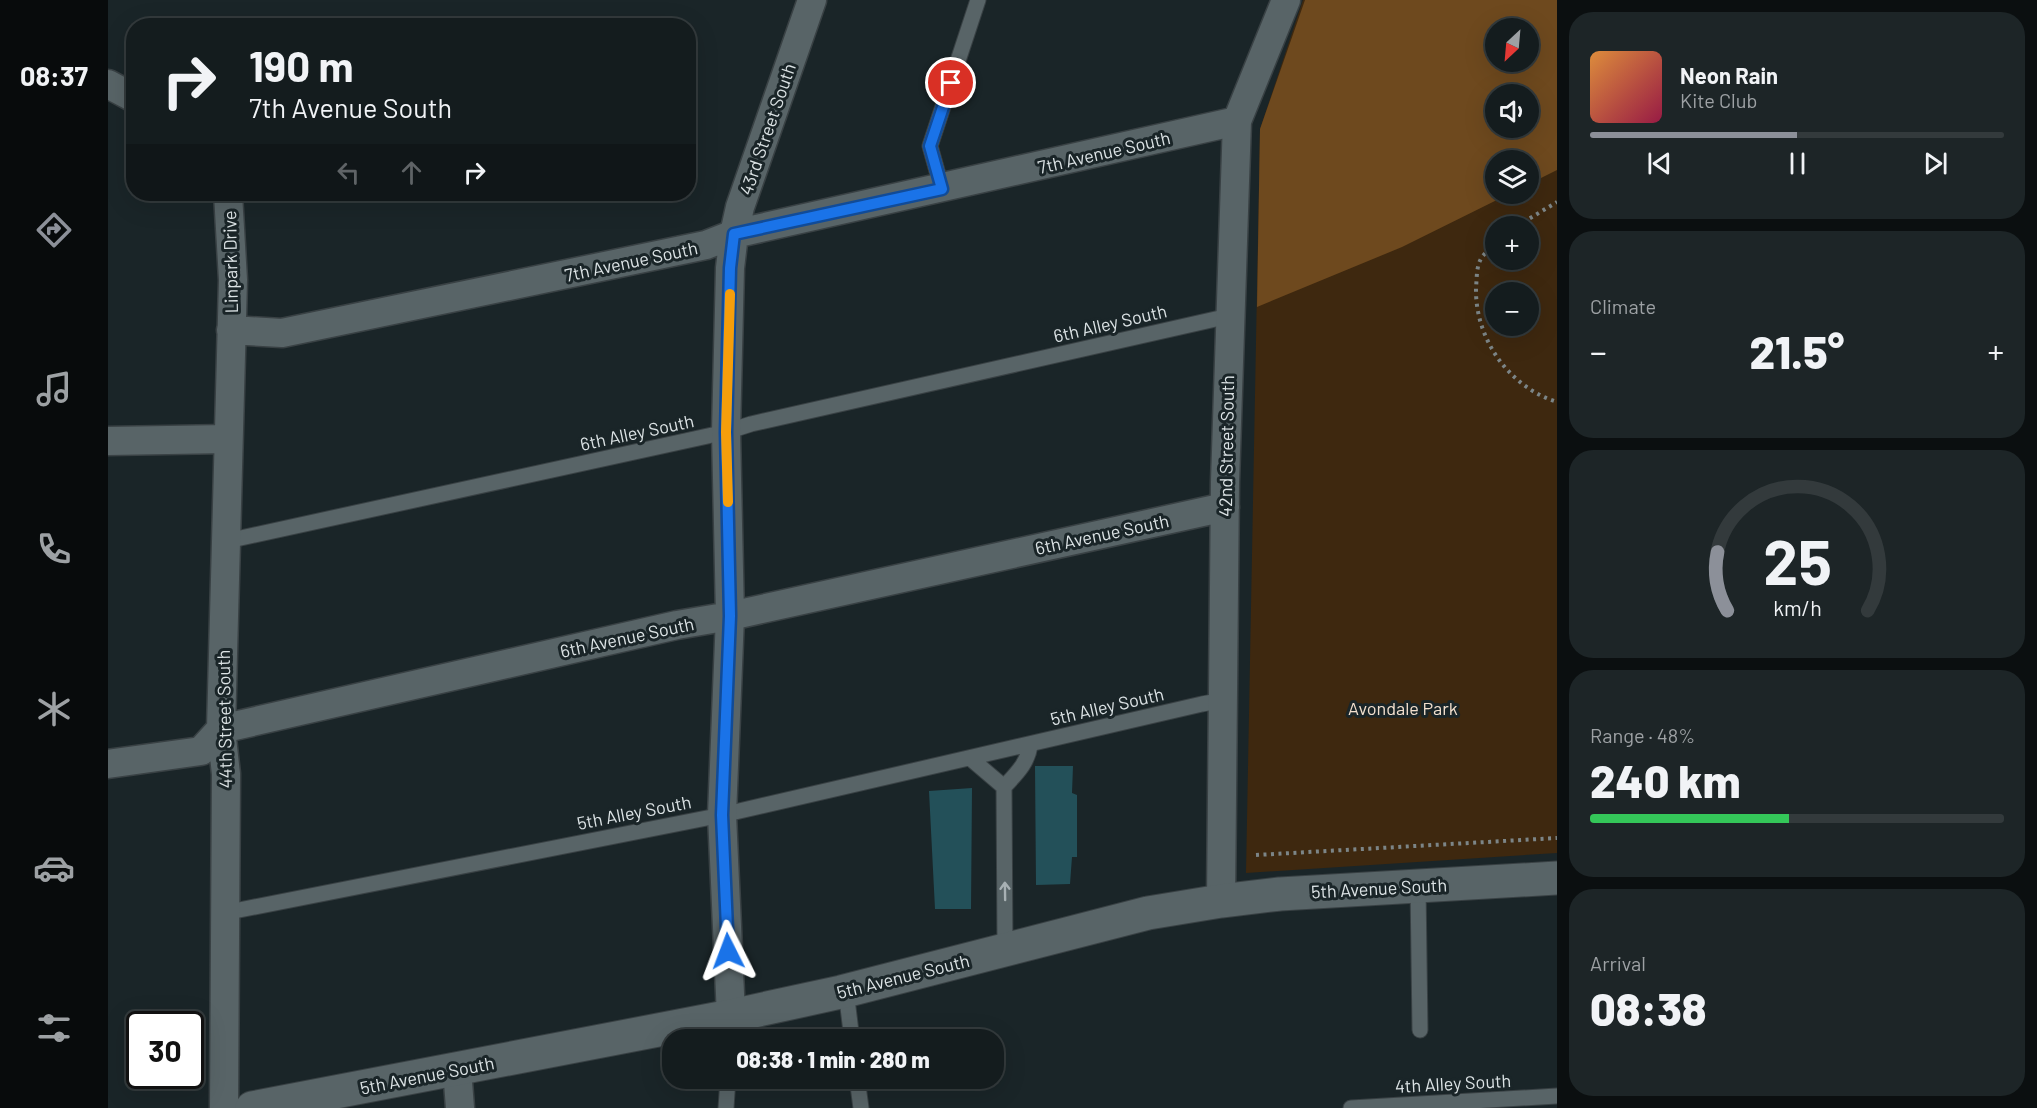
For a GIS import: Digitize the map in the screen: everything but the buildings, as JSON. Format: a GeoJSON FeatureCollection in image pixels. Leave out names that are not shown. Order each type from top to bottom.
{"type":"FeatureCollection","features":[{"type":"Feature","properties":{"kind":"street","name":"43rd Street South"},"geometry":{"type":"LineString","coordinates":[[731,1028],[722,815],[730,616],[726,432],[730,268],[740,207],[812,0]]}},
{"type":"Feature","properties":{"kind":"street","name":"42nd Street South"},"geometry":{"type":"LineString","coordinates":[[1221,901],[1225,507],[1229,316],[1237,121],[1286,0]]}},
{"type":"Feature","properties":{"kind":"street"},"geometry":{"type":"LineString","coordinates":[[108,84],[126,94]]}},
{"type":"Feature","properties":{"kind":"street","name":"7th Avenue South"},"geometry":{"type":"LineString","coordinates":[[231,330],[282,333],[706,245],[734,234],[1237,121]]}},
{"type":"Feature","properties":{"kind":"street","name":"Linpark Drive"},"geometry":{"type":"LineString","coordinates":[[228,201],[233,280],[231,330]]}},
{"type":"Feature","properties":{"kind":"street","name":"44th Street South"},"geometry":{"type":"LineString","coordinates":[[224,1108],[226,774],[221,729],[231,330]]}},
{"type":"Feature","properties":{"kind":"street"},"geometry":{"type":"LineString","coordinates":[[108,441],[227,439]]}},
{"type":"Feature","properties":{"kind":"street","name":"6th Avenue South"},"geometry":{"type":"LineString","coordinates":[[221,729],[677,625],[730,616],[1225,507]]}},
{"type":"Feature","properties":{"kind":"street"},"geometry":{"type":"LineString","coordinates":[[108,764],[201,751],[221,729]]}},
{"type":"Feature","properties":{"kind":"street","name":"5th Avenue South"},"geometry":{"type":"LineString","coordinates":[[252,1108],[458,1069],[731,1028],[846,991],[1148,913],[1280,894],[1557,878]]}},
{"type":"Feature","properties":{"kind":"street"},"geometry":{"type":"LineString","coordinates":[[458,1069],[460,1108]]}},
{"type":"Feature","properties":{"kind":"lane"},"geometry":{"type":"LineString","coordinates":[[942,189],[930,146],[978,0]]}},
{"type":"Feature","properties":{"kind":"lane","name":"6th Alley South"},"geometry":{"type":"LineString","coordinates":[[227,541],[726,432],[751,424],[1229,316]]}},
{"type":"Feature","properties":{"kind":"lane","name":"5th Alley South"},"geometry":{"type":"LineString","coordinates":[[224,913],[722,815],[1224,700]]}},
{"type":"Feature","properties":{"kind":"lane"},"geometry":{"type":"LineString","coordinates":[[1005,950],[1004,787],[1020,771],[1029,753],[1030,745]]}},
{"type":"Feature","properties":{"kind":"lane"},"geometry":{"type":"LineString","coordinates":[[970,758],[1004,787]]}},
{"type":"Feature","properties":{"kind":"lane"},"geometry":{"type":"LineString","coordinates":[[1418,886],[1420,1030]]}},
{"type":"Feature","properties":{"kind":"lane"},"geometry":{"type":"LineString","coordinates":[[846,991],[851,1029]]}},
{"type":"Feature","properties":{"kind":"lane"},"geometry":{"type":"LineString","coordinates":[[726,1108],[727,1089]]}},
{"type":"Feature","properties":{"kind":"lane"},"geometry":{"type":"LineString","coordinates":[[858,1089],[861,1108]]}},
{"type":"Feature","properties":{"kind":"lane","name":"4th Alley South"},"geometry":{"type":"LineString","coordinates":[[1351,1108],[1557,1096]]}},
{"type":"Feature","properties":{"kind":"path"},"geometry":{"type":"LineString","coordinates":[[1533,216],[1557,201]]}},
{"type":"Feature","properties":{"kind":"path"},"geometry":{"type":"LineString","coordinates":[[1485,254],[1481,258],[1477,271],[1476,302],[1483,330],[1501,365],[1517,381],[1539,396],[1557,402]]}},
{"type":"Feature","properties":{"kind":"path"},"geometry":{"type":"LineString","coordinates":[[1256,855],[1557,838]]}},
{"type":"Feature","properties":{"kind":"green space","name":"Avondale Park"},"geometry":{"type":"Polygon","coordinates":[[[1303,0],[1557,0],[1557,853],[1246,873],[1260,129],[1303,0]]]}},
{"type":"Feature","properties":{"kind":"shaded area"},"geometry":{"type":"Polygon","coordinates":[[[1305,0],[1557,0],[1557,170],[1539,179],[1539,150],[1485,150],[1485,204],[1489,204],[1402,247],[1257,307],[1260,129],[1305,0]]]}},
{"type":"Feature","properties":{"kind":"slow traffic"},"geometry":{"type":"LineString","coordinates":[[728,502],[726,432],[730,294]]}},
{"type":"Feature","properties":{"kind":"route"},"geometry":{"type":"LineString","coordinates":[[728,951],[722,815],[730,616],[726,432],[730,268],[734,234],[942,189],[930,146],[951,83]]}}]}
